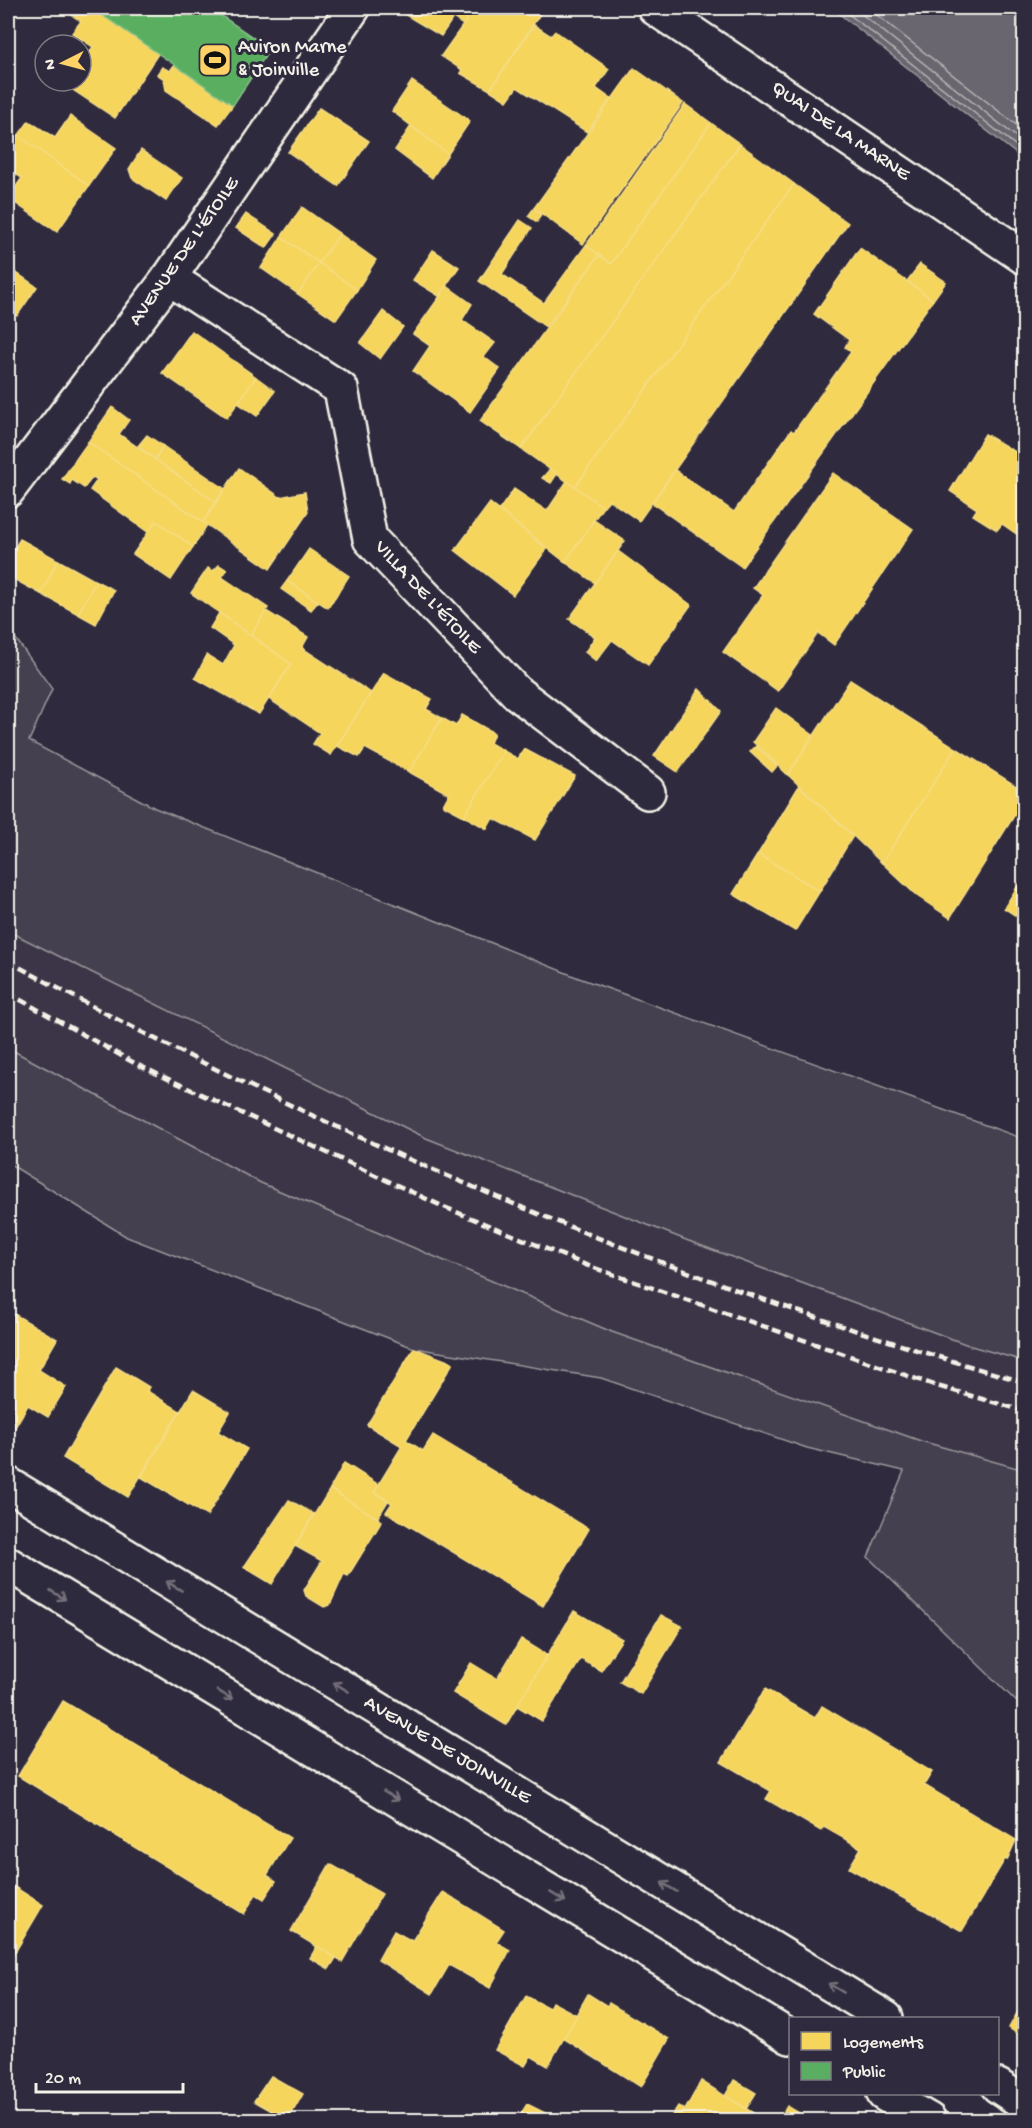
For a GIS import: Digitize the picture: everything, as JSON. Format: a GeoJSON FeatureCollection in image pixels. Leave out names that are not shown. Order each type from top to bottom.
{"type":"FeatureCollection","features":[{"type":"Feature","properties":{"kind":"main road","name":"AVENUE DE L'ÉTOILE"},"geometry":{"type":"LineString","coordinates":[[8,490],[170,278],[353,8]]}},
{"type":"Feature","properties":{"kind":"main road","name":"QUAI DE LA MARNE"},"geometry":{"type":"LineString","coordinates":[[655,8],[1024,257]]}},
{"type":"Feature","properties":{"kind":"main road","name":"VILLA DE L'ÉTOILE"},"geometry":{"type":"LineString","coordinates":[[170,278],[341,389],[370,539],[517,693],[648,792]]}},
{"type":"Feature","properties":{"kind":"main road","name":"AVENUE DE JOINVILLE"},"geometry":{"type":"LineString","coordinates":[[8,1484],[883,2017]]}},
{"type":"Feature","properties":{"kind":"main road"},"geometry":{"type":"LineString","coordinates":[[8,1564],[789,2036]]}},
{"type":"Feature","properties":{"kind":"main road"},"geometry":{"type":"LineString","coordinates":[[999,2087],[1024,2103]]}},
{"type":"Feature","properties":{"kind":"main road"},"geometry":{"type":"LineString","coordinates":[[886,2095],[929,2121]]}},
{"type":"Feature","properties":{"kind":"shaded area"},"geometry":{"type":"Polygon","coordinates":[[[8,628],[52,689],[29,741],[155,808],[579,978],[1024,1139],[1024,1361],[971,1346],[686,1240],[426,1138],[8,931],[8,628]]]}},
{"type":"Feature","properties":{"kind":"shaded area"},"geometry":{"type":"Polygon","coordinates":[[[8,931],[426,1138],[686,1240],[971,1346],[1024,1361],[1024,1470],[921,1441],[612,1332],[261,1183],[8,1048],[8,931]]]}},
{"type":"Feature","properties":{"kind":"shaded area"},"geometry":{"type":"Polygon","coordinates":[[[8,1048],[261,1183],[612,1332],[921,1441],[1024,1470],[1024,1709],[868,1557],[904,1471],[807,1448],[601,1378],[414,1348],[127,1237],[8,1163],[8,1048]]]}},
{"type":"Feature","properties":{"kind":"water"},"geometry":{"type":"Polygon","coordinates":[[[832,8],[1024,8],[1024,160],[832,8]]]}},
{"type":"Feature","properties":{"kind":"building: Logements"},"geometry":{"type":"Polygon","coordinates":[[[65,8],[92,8],[158,54],[115,118],[78,93],[93,93],[93,33],[72,33],[81,21],[64,10],[65,8]]]}},
{"type":"Feature","properties":{"kind":"building: Logements"},"geometry":{"type":"Polygon","coordinates":[[[394,8],[468,8],[473,11],[463,25],[453,18],[441,36],[394,8]]]}},
{"type":"Feature","properties":{"kind":"building: Logements"},"geometry":{"type":"Polygon","coordinates":[[[475,8],[531,8],[540,14],[490,90],[460,73],[462,70],[441,56],[475,8]]]}},
{"type":"Feature","properties":{"kind":"building: Logements"},"geometry":{"type":"Polygon","coordinates":[[[534,25],[551,36],[555,31],[609,69],[596,88],[611,99],[587,132],[517,87],[507,101],[490,90],[534,25]]]}},
{"type":"Feature","properties":{"kind":"building: Logements"},"geometry":{"type":"Polygon","coordinates":[[[174,65],[233,105],[218,125],[166,90],[164,79],[157,74],[162,67],[170,71],[174,65]]]}},
{"type":"Feature","properties":{"kind":"building: Logements"},"geometry":{"type":"Polygon","coordinates":[[[634,68],[683,103],[583,244],[534,208],[634,68]]]}},
{"type":"Feature","properties":{"kind":"building: Logements"},"geometry":{"type":"Polygon","coordinates":[[[412,81],[470,121],[448,154],[392,111],[412,81]]]}},
{"type":"Feature","properties":{"kind":"building: Logements"},"geometry":{"type":"Polygon","coordinates":[[[685,104],[711,123],[611,264],[586,245],[685,104]]]}},
{"type":"Feature","properties":{"kind":"building: Logements"},"geometry":{"type":"Polygon","coordinates":[[[319,108],[369,141],[338,186],[288,152],[319,108]]]}},
{"type":"Feature","properties":{"kind":"building: Logements"},"geometry":{"type":"Polygon","coordinates":[[[70,116],[116,148],[89,186],[18,136],[29,121],[55,138],[70,116]]]}},
{"type":"Feature","properties":{"kind":"building: Logements"},"geometry":{"type":"Polygon","coordinates":[[[711,123],[740,144],[521,449],[480,421],[599,255],[611,264],[711,123]]]}},
{"type":"Feature","properties":{"kind":"building: Logements"},"geometry":{"type":"Polygon","coordinates":[[[411,126],[448,154],[432,178],[395,150],[411,126]]]}},
{"type":"Feature","properties":{"kind":"building: Logements"},"geometry":{"type":"Polygon","coordinates":[[[8,128],[89,186],[57,232],[8,198],[22,178],[8,169],[8,128]]]}},
{"type":"Feature","properties":{"kind":"building: Logements"},"geometry":{"type":"Polygon","coordinates":[[[740,144],[794,184],[575,487],[521,449],[740,144]]]}},
{"type":"Feature","properties":{"kind":"building: Logements"},"geometry":{"type":"Polygon","coordinates":[[[141,150],[182,178],[166,201],[132,178],[129,169],[141,150]]]}},
{"type":"Feature","properties":{"kind":"building: Logements"},"geometry":{"type":"Polygon","coordinates":[[[794,184],[848,223],[639,521],[609,500],[603,507],[575,487],[794,184]]]}},
{"type":"Feature","properties":{"kind":"building: Logements"},"geometry":{"type":"Polygon","coordinates":[[[302,207],[340,234],[319,263],[281,237],[302,207]]]}},
{"type":"Feature","properties":{"kind":"building: Logements"},"geometry":{"type":"Polygon","coordinates":[[[534,208],[541,214],[537,222],[528,216],[534,208]]]}},
{"type":"Feature","properties":{"kind":"building: Logements"},"geometry":{"type":"Polygon","coordinates":[[[246,214],[276,234],[266,248],[236,228],[246,214]]]}},
{"type":"Feature","properties":{"kind":"building: Logements"},"geometry":{"type":"Polygon","coordinates":[[[520,220],[532,228],[502,274],[544,303],[586,245],[599,255],[546,327],[479,281],[520,220]]]}},
{"type":"Feature","properties":{"kind":"building: Logements"},"geometry":{"type":"Polygon","coordinates":[[[340,234],[376,260],[357,290],[319,263],[340,234]]]}},
{"type":"Feature","properties":{"kind":"building: Logements"},"geometry":{"type":"Polygon","coordinates":[[[281,237],[319,263],[298,294],[261,268],[281,237]]]}},
{"type":"Feature","properties":{"kind":"building: Logements"},"geometry":{"type":"Polygon","coordinates":[[[860,248],[933,300],[742,567],[652,503],[675,470],[734,512],[791,430],[794,432],[851,352],[845,347],[849,340],[814,314],[860,248]]]}},
{"type":"Feature","properties":{"kind":"building: Logements"},"geometry":{"type":"Polygon","coordinates":[[[433,250],[459,267],[439,296],[413,280],[433,250]]]}},
{"type":"Feature","properties":{"kind":"building: Logements"},"geometry":{"type":"Polygon","coordinates":[[[319,263],[357,290],[336,320],[298,294],[319,263]]]}},
{"type":"Feature","properties":{"kind":"building: Logements"},"geometry":{"type":"Polygon","coordinates":[[[920,264],[946,282],[933,300],[907,281],[920,264]]]}},
{"type":"Feature","properties":{"kind":"building: Logements"},"geometry":{"type":"Polygon","coordinates":[[[8,267],[37,287],[17,316],[8,309],[8,267]]]}},
{"type":"Feature","properties":{"kind":"building: Logements"},"geometry":{"type":"Polygon","coordinates":[[[447,286],[472,304],[462,320],[495,343],[484,357],[500,369],[470,412],[413,371],[430,346],[413,334],[447,286]]]}},
{"type":"Feature","properties":{"kind":"building: Logements"},"geometry":{"type":"Polygon","coordinates":[[[383,311],[403,327],[380,359],[360,343],[383,311]]]}},
{"type":"Feature","properties":{"kind":"building: Logements"},"geometry":{"type":"Polygon","coordinates":[[[192,331],[256,377],[227,418],[162,373],[192,331]]]}},
{"type":"Feature","properties":{"kind":"building: Logements"},"geometry":{"type":"Polygon","coordinates":[[[256,377],[275,391],[257,416],[238,403],[256,377]]]}},
{"type":"Feature","properties":{"kind":"building: Logements"},"geometry":{"type":"Polygon","coordinates":[[[112,407],[129,420],[119,434],[216,502],[203,522],[88,442],[112,407]]]}},
{"type":"Feature","properties":{"kind":"building: Logements"},"geometry":{"type":"Polygon","coordinates":[[[985,434],[1024,457],[1024,539],[1002,524],[997,530],[973,515],[977,509],[950,491],[985,434]]]}},
{"type":"Feature","properties":{"kind":"building: Logements"},"geometry":{"type":"Polygon","coordinates":[[[147,435],[163,446],[155,459],[138,446],[147,435]]]}},
{"type":"Feature","properties":{"kind":"building: Logements"},"geometry":{"type":"Polygon","coordinates":[[[88,442],[207,525],[193,547],[156,521],[149,533],[90,490],[97,480],[93,477],[84,488],[72,480],[70,484],[62,479],[88,442]]]}},
{"type":"Feature","properties":{"kind":"building: Logements"},"geometry":{"type":"Polygon","coordinates":[[[163,446],[225,489],[216,502],[155,459],[163,446]]]}},
{"type":"Feature","properties":{"kind":"building: Logements"},"geometry":{"type":"Polygon","coordinates":[[[239,468],[280,497],[305,492],[308,512],[270,569],[203,522],[239,468]]]}},
{"type":"Feature","properties":{"kind":"building: Logements"},"geometry":{"type":"Polygon","coordinates":[[[550,469],[557,474],[551,483],[542,478],[550,469]]]}},
{"type":"Feature","properties":{"kind":"building: Logements"},"geometry":{"type":"Polygon","coordinates":[[[833,473],[913,529],[834,645],[818,633],[778,691],[723,652],[763,595],[753,588],[833,473]]]}},
{"type":"Feature","properties":{"kind":"building: Logements"},"geometry":{"type":"Polygon","coordinates":[[[567,481],[603,507],[565,562],[499,510],[514,489],[547,511],[567,481]]]}},
{"type":"Feature","properties":{"kind":"building: Logements"},"geometry":{"type":"Polygon","coordinates":[[[490,503],[547,549],[513,595],[455,550],[490,503]]]}},
{"type":"Feature","properties":{"kind":"building: Logements"},"geometry":{"type":"Polygon","coordinates":[[[594,520],[625,541],[595,583],[565,562],[594,520]]]}},
{"type":"Feature","properties":{"kind":"building: Logements"},"geometry":{"type":"Polygon","coordinates":[[[156,521],[193,547],[171,580],[133,554],[156,521]]]}},
{"type":"Feature","properties":{"kind":"building: Logements"},"geometry":{"type":"Polygon","coordinates":[[[20,539],[58,560],[41,594],[8,576],[8,558],[20,539]]]}},
{"type":"Feature","properties":{"kind":"building: Logements"},"geometry":{"type":"Polygon","coordinates":[[[309,549],[349,576],[328,608],[287,581],[309,549]]]}},
{"type":"Feature","properties":{"kind":"building: Logements"},"geometry":{"type":"Polygon","coordinates":[[[618,551],[691,605],[648,665],[612,640],[596,661],[585,652],[595,637],[569,619],[618,551]]]}},
{"type":"Feature","properties":{"kind":"building: Logements"},"geometry":{"type":"Polygon","coordinates":[[[58,560],[96,581],[78,614],[41,594],[58,560]]]}},
{"type":"Feature","properties":{"kind":"building: Logements"},"geometry":{"type":"Polygon","coordinates":[[[219,565],[227,570],[222,577],[268,608],[251,635],[191,593],[208,568],[213,571],[219,565]]]}},
{"type":"Feature","properties":{"kind":"building: Logements"},"geometry":{"type":"Polygon","coordinates":[[[96,581],[114,590],[96,624],[78,614],[96,581]]]}},
{"type":"Feature","properties":{"kind":"building: Logements"},"geometry":{"type":"Polygon","coordinates":[[[287,581],[318,602],[311,610],[281,589],[287,581]]]}},
{"type":"Feature","properties":{"kind":"building: Logements"},"geometry":{"type":"Polygon","coordinates":[[[266,611],[308,637],[302,648],[371,693],[331,755],[313,744],[320,733],[269,699],[291,664],[251,635],[266,611]]]}},
{"type":"Feature","properties":{"kind":"building: Logements"},"geometry":{"type":"Polygon","coordinates":[[[219,613],[291,664],[259,714],[195,678],[207,655],[223,665],[234,645],[210,628],[219,613]]]}},
{"type":"Feature","properties":{"kind":"building: Logements"},"geometry":{"type":"Polygon","coordinates":[[[384,673],[432,699],[426,709],[442,718],[409,772],[365,748],[359,757],[337,746],[384,673]]]}},
{"type":"Feature","properties":{"kind":"building: Logements"},"geometry":{"type":"Polygon","coordinates":[[[850,680],[956,748],[882,863],[788,775],[850,680]]]}},
{"type":"Feature","properties":{"kind":"building: Logements"},"geometry":{"type":"Polygon","coordinates":[[[699,689],[721,711],[678,772],[654,756],[699,689]]]}},
{"type":"Feature","properties":{"kind":"building: Logements"},"geometry":{"type":"Polygon","coordinates":[[[776,708],[813,735],[788,775],[753,742],[776,708]]]}},
{"type":"Feature","properties":{"kind":"building: Logements"},"geometry":{"type":"Polygon","coordinates":[[[462,715],[494,733],[490,743],[504,751],[464,816],[443,805],[449,794],[409,772],[442,718],[456,726],[462,715]]]}},
{"type":"Feature","properties":{"kind":"building: Logements"},"geometry":{"type":"Polygon","coordinates":[[[756,746],[777,766],[772,772],[750,752],[756,746]]]}},
{"type":"Feature","properties":{"kind":"building: Logements"},"geometry":{"type":"Polygon","coordinates":[[[956,748],[1024,791],[1024,800],[950,918],[917,896],[882,863],[956,748]]]}},
{"type":"Feature","properties":{"kind":"building: Logements"},"geometry":{"type":"Polygon","coordinates":[[[524,749],[575,776],[535,840],[493,818],[487,829],[464,816],[504,751],[518,759],[524,749]]]}},
{"type":"Feature","properties":{"kind":"building: Logements"},"geometry":{"type":"Polygon","coordinates":[[[799,786],[853,836],[820,891],[758,854],[799,786]]]}},
{"type":"Feature","properties":{"kind":"building: Logements"},"geometry":{"type":"Polygon","coordinates":[[[758,854],[820,891],[795,931],[733,894],[758,854]]]}},
{"type":"Feature","properties":{"kind":"building: Logements"},"geometry":{"type":"Polygon","coordinates":[[[1024,876],[1024,921],[1004,908],[1024,876]]]}},
{"type":"Feature","properties":{"kind":"building: Logements"},"geometry":{"type":"Polygon","coordinates":[[[14,1314],[57,1339],[39,1370],[66,1387],[48,1417],[28,1405],[14,1429],[8,1425],[8,1324],[14,1314]]]}},
{"type":"Feature","properties":{"kind":"building: Logements"},"geometry":{"type":"Polygon","coordinates":[[[414,1348],[453,1363],[406,1440],[423,1451],[433,1435],[589,1529],[543,1606],[386,1512],[392,1503],[374,1492],[402,1446],[367,1425],[414,1348]]]}},
{"type":"Feature","properties":{"kind":"building: Logements"},"geometry":{"type":"Polygon","coordinates":[[[116,1367],[149,1387],[147,1391],[180,1411],[128,1497],[63,1458],[116,1367]]]}},
{"type":"Feature","properties":{"kind":"building: Logements"},"geometry":{"type":"Polygon","coordinates":[[[193,1390],[230,1412],[218,1432],[247,1449],[207,1516],[141,1477],[193,1390]]]}},
{"type":"Feature","properties":{"kind":"building: Logements"},"geometry":{"type":"Polygon","coordinates":[[[344,1463],[379,1485],[374,1492],[388,1501],[377,1519],[330,1489],[344,1463]]]}},
{"type":"Feature","properties":{"kind":"building: Logements"},"geometry":{"type":"Polygon","coordinates":[[[330,1489],[382,1521],[348,1576],[344,1574],[330,1605],[324,1607],[306,1596],[304,1590],[322,1561],[295,1546],[330,1489]]]}},
{"type":"Feature","properties":{"kind":"building: Logements"},"geometry":{"type":"Polygon","coordinates":[[[289,1500],[314,1514],[272,1584],[244,1567],[289,1500]]]}},
{"type":"Feature","properties":{"kind":"building: Logements"},"geometry":{"type":"Polygon","coordinates":[[[574,1611],[622,1639],[601,1671],[581,1659],[542,1721],[517,1706],[574,1611]]]}},
{"type":"Feature","properties":{"kind":"building: Logements"},"geometry":{"type":"Polygon","coordinates":[[[661,1615],[682,1626],[641,1694],[620,1682],[661,1615]]]}},
{"type":"Feature","properties":{"kind":"building: Logements"},"geometry":{"type":"Polygon","coordinates":[[[521,1639],[547,1655],[506,1725],[453,1693],[471,1663],[497,1679],[521,1639]]]}},
{"type":"Feature","properties":{"kind":"building: Logements"},"geometry":{"type":"Polygon","coordinates":[[[765,1689],[815,1718],[822,1706],[932,1772],[924,1785],[1016,1840],[1007,1860],[1005,1859],[962,1931],[849,1868],[861,1848],[824,1827],[821,1831],[766,1799],[771,1791],[721,1762],[765,1689]]]}},
{"type":"Feature","properties":{"kind":"building: Logements"},"geometry":{"type":"Polygon","coordinates":[[[63,1701],[290,1838],[267,1875],[276,1881],[264,1899],[256,1894],[244,1914],[18,1776],[63,1701]]]}},
{"type":"Feature","properties":{"kind":"building: Logements"},"geometry":{"type":"Polygon","coordinates":[[[330,1864],[382,1894],[342,1962],[291,1931],[330,1864]]]}},
{"type":"Feature","properties":{"kind":"building: Logements"},"geometry":{"type":"Polygon","coordinates":[[[8,1883],[43,1905],[8,1964],[8,1883]]]}},
{"type":"Feature","properties":{"kind":"building: Logements"},"geometry":{"type":"Polygon","coordinates":[[[443,1892],[504,1930],[496,1942],[510,1950],[490,1988],[449,1965],[432,1994],[378,1960],[394,1931],[412,1941],[443,1892]]]}},
{"type":"Feature","properties":{"kind":"building: Logements"},"geometry":{"type":"Polygon","coordinates":[[[317,1946],[336,1958],[329,1969],[310,1958],[317,1946]]]}},
{"type":"Feature","properties":{"kind":"building: Logements"},"geometry":{"type":"Polygon","coordinates":[[[588,1994],[607,2006],[609,2003],[669,2039],[641,2087],[563,2038],[588,1994]]]}},
{"type":"Feature","properties":{"kind":"building: Logements"},"geometry":{"type":"Polygon","coordinates":[[[526,1996],[549,2008],[552,2002],[577,2015],[548,2066],[531,2056],[525,2066],[495,2050],[526,1996]]]}},
{"type":"Feature","properties":{"kind":"building: Logements"},"geometry":{"type":"Polygon","coordinates":[[[1024,2000],[1024,2038],[1009,2028],[1024,2000]]]}},
{"type":"Feature","properties":{"kind":"building: Logements"},"geometry":{"type":"Polygon","coordinates":[[[271,2076],[303,2094],[288,2120],[254,2101],[271,2076]]]}},
{"type":"Feature","properties":{"kind":"building: Logements"},"geometry":{"type":"Polygon","coordinates":[[[734,2080],[756,2093],[746,2109],[725,2096],[734,2080]]]}},
{"type":"Feature","properties":{"kind":"building: Logements"},"geometry":{"type":"Polygon","coordinates":[[[701,2081],[765,2120],[669,2120],[678,2106],[685,2110],[701,2081]]]}},
{"type":"Feature","properties":{"kind":"building: Logements"},"geometry":{"type":"Polygon","coordinates":[[[527,2104],[559,2120],[517,2120],[527,2104]]]}},
{"type":"Feature","properties":{"kind":"building: Logements"},"geometry":{"type":"Polygon","coordinates":[[[787,2106],[811,2120],[779,2120],[787,2106]]]}},
{"type":"Feature","properties":{"kind":"building: Logements"},"geometry":{"type":"Polygon","coordinates":[[[271,2111],[287,2120],[265,2120],[271,2111]]]}},
{"type":"Feature","properties":{"kind":"building: Public","name":"Aviron Marne & Joinville"},"geometry":{"type":"Polygon","coordinates":[[[92,8],[210,8],[270,49],[233,105],[92,8]]]}},
{"type":"Feature","properties":{"kind":"railway"},"geometry":{"type":"LineString","coordinates":[[8,961],[129,1026],[252,1087],[504,1200],[762,1299],[1024,1382]]}},
{"type":"Feature","properties":{"kind":"railway"},"geometry":{"type":"LineString","coordinates":[[8,993],[138,1065],[444,1207],[586,1265],[937,1386],[1024,1411]]}},
{"type":"Feature","properties":{"kind":"place","name":"Aviron Marne & Joinville"},"geometry":{"type":"Point","coordinates":[215,60]}}]}
